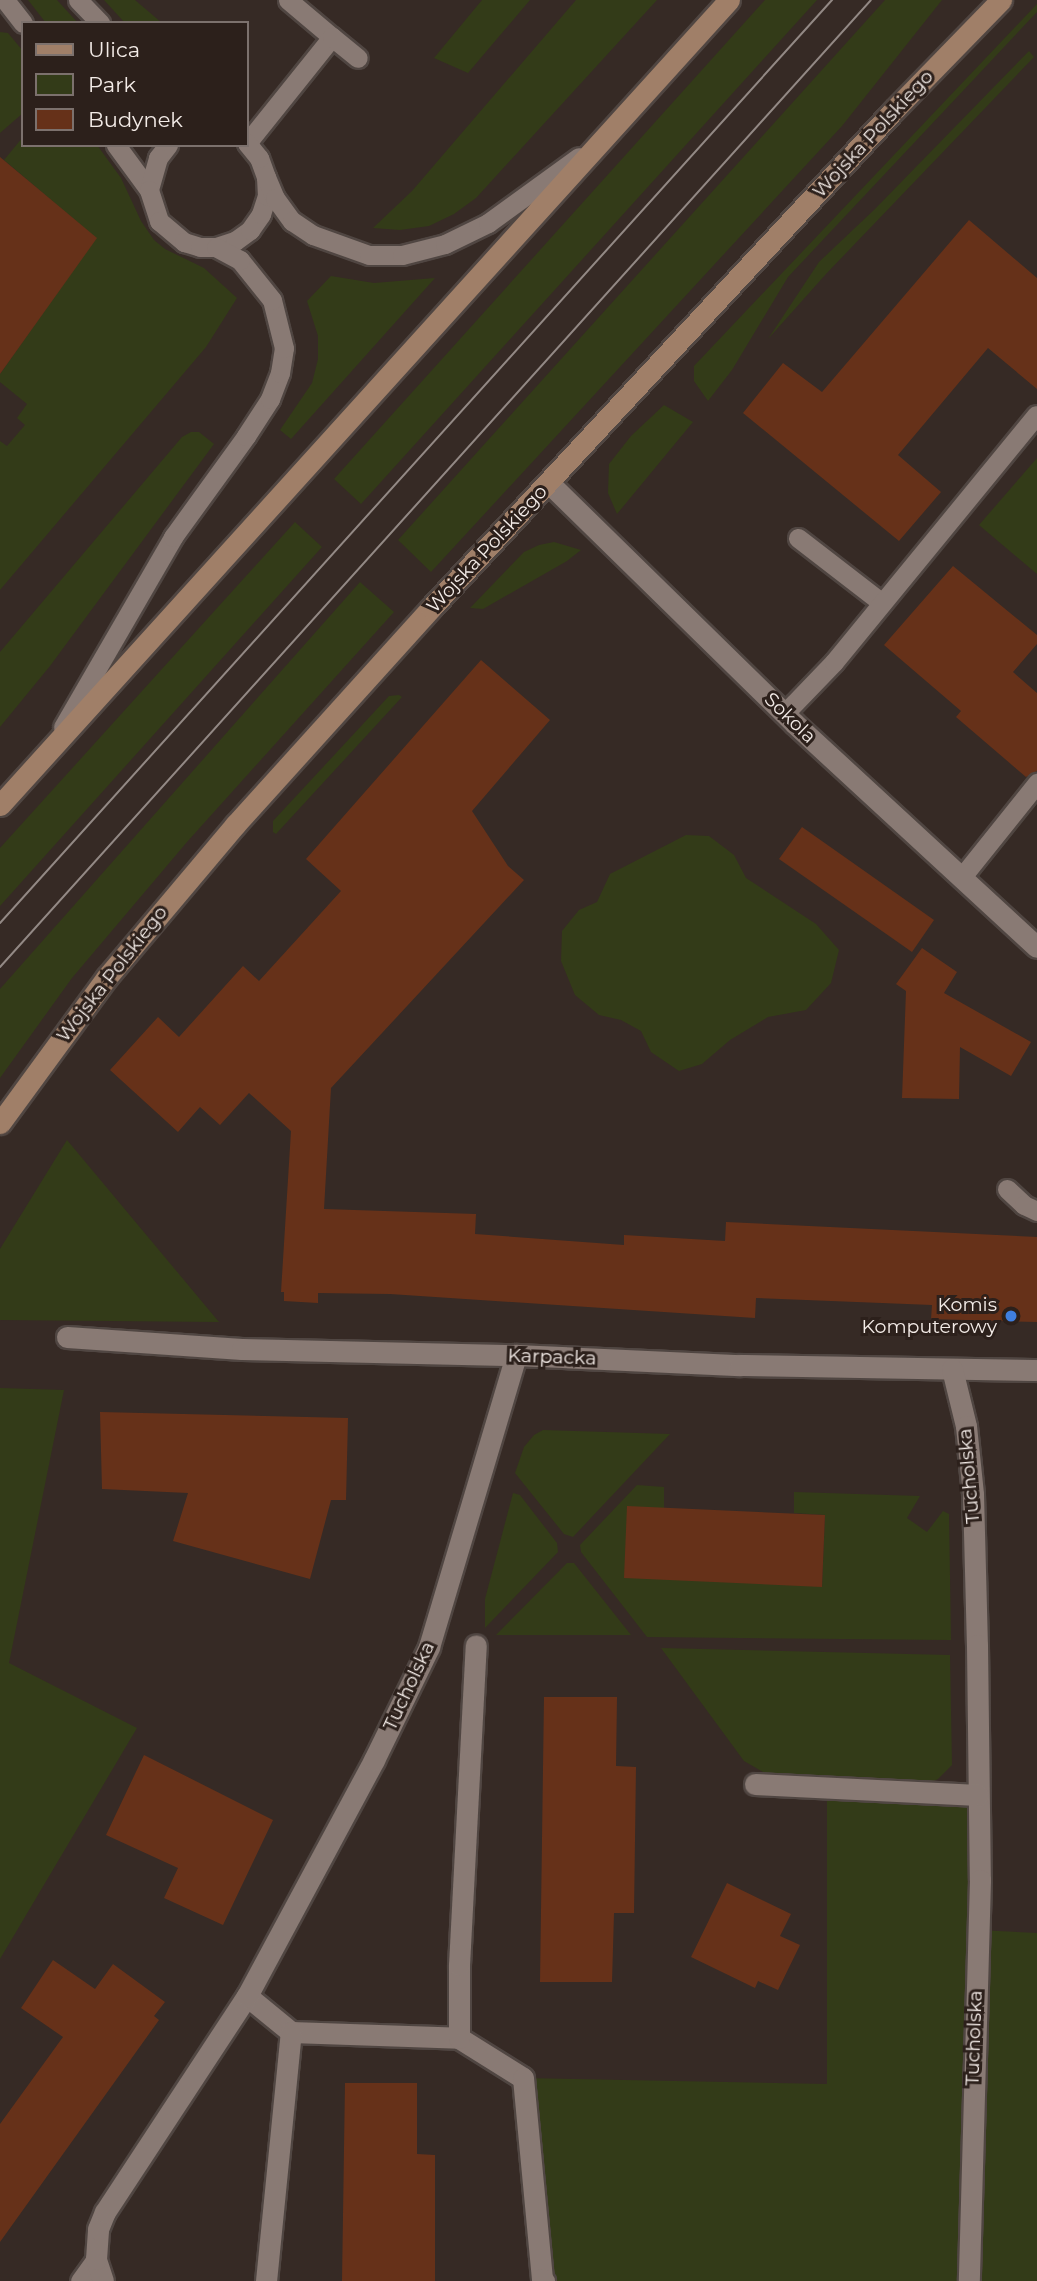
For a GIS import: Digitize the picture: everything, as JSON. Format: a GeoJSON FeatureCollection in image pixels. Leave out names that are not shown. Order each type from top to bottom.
{"type":"FeatureCollection","features":[{"type":"Feature","properties":{"kind":"street"},"geometry":{"type":"LineString","coordinates":[[0,805],[729,0]]}},
{"type":"Feature","properties":{"kind":"street","name":"Wojska Polskiego"},"geometry":{"type":"LineString","coordinates":[[0,1123],[107,977],[156,917],[422,619],[893,111],[1001,0]]}},
{"type":"Feature","properties":{"kind":"street","name":"Sokola"},"geometry":{"type":"LineString","coordinates":[[549,483],[784,714],[1037,947]]}},
{"type":"Feature","properties":{"kind":"street","name":"Karpacka"},"geometry":{"type":"LineString","coordinates":[[67,1337],[242,1349],[516,1355],[740,1365],[1037,1370]]}},
{"type":"Feature","properties":{"kind":"street","name":"Tucholska"},"geometry":{"type":"LineString","coordinates":[[103,2281],[96,2259],[98,2229],[105,2212],[247,1996],[374,1760],[429,1647],[516,1355]]}},
{"type":"Feature","properties":{"kind":"street","name":"Tucholska"},"geometry":{"type":"LineString","coordinates":[[951,1369],[966,1426],[973,1494],[980,1880],[969,2281]]}},
{"type":"Feature","properties":{"kind":"street"},"geometry":{"type":"LineString","coordinates":[[459,2038],[459,1965],[476,1646]]}},
{"type":"Feature","properties":{"kind":"street"},"geometry":{"type":"LineString","coordinates":[[755,1784],[978,1795]]}},
{"type":"Feature","properties":{"kind":"street"},"geometry":{"type":"LineString","coordinates":[[247,1996],[292,2032],[459,2038],[523,2078],[544,2281]]}},
{"type":"Feature","properties":{"kind":"street"},"geometry":{"type":"LineString","coordinates":[[266,2281],[292,2032]]}},
{"type":"Feature","properties":{"kind":"lane"},"geometry":{"type":"LineString","coordinates":[[5,0],[21,21]]}},
{"type":"Feature","properties":{"kind":"lane"},"geometry":{"type":"LineString","coordinates":[[78,0],[98,21]]}},
{"type":"Feature","properties":{"kind":"lane"},"geometry":{"type":"LineString","coordinates":[[288,0],[358,58]]}},
{"type":"Feature","properties":{"kind":"lane"},"geometry":{"type":"LineString","coordinates":[[248,142],[332,37]]}},
{"type":"Feature","properties":{"kind":"lane"},"geometry":{"type":"LineString","coordinates":[[248,144],[259,158],[275,198],[286,213],[313,235],[369,255],[402,256],[445,244],[488,223],[603,141]]}},
{"type":"Feature","properties":{"kind":"lane"},"geometry":{"type":"LineString","coordinates":[[117,147],[149,190],[159,221],[170,233],[200,247],[216,247],[235,241],[256,222],[267,196],[266,177]]}},
{"type":"Feature","properties":{"kind":"lane"},"geometry":{"type":"LineString","coordinates":[[149,190],[158,158],[166,147]]}},
{"type":"Feature","properties":{"kind":"lane"},"geometry":{"type":"LineString","coordinates":[[49,752],[173,537],[246,436],[270,399],[280,373],[284,348],[272,300],[240,260],[216,247]]}},
{"type":"Feature","properties":{"kind":"lane"},"geometry":{"type":"LineString","coordinates":[[784,714],[834,662],[1036,415]]}},
{"type":"Feature","properties":{"kind":"lane"},"geometry":{"type":"LineString","coordinates":[[798,538],[882,603]]}},
{"type":"Feature","properties":{"kind":"lane"},"geometry":{"type":"LineString","coordinates":[[961,878],[1037,783]]}},
{"type":"Feature","properties":{"kind":"lane"},"geometry":{"type":"LineString","coordinates":[[1007,1189],[1024,1205],[1037,1211]]}},
{"type":"Feature","properties":{"kind":"lane"},"geometry":{"type":"LineString","coordinates":[[80,2281],[96,2259]]}},
{"type":"Feature","properties":{"kind":"green space"},"geometry":{"type":"Polygon","coordinates":[[[28,0],[57,0],[76,21],[44,21],[28,0]]]}},
{"type":"Feature","properties":{"kind":"green space"},"geometry":{"type":"Polygon","coordinates":[[[104,0],[135,0],[160,21],[123,21],[104,0]]]}},
{"type":"Feature","properties":{"kind":"green space"},"geometry":{"type":"Polygon","coordinates":[[[482,0],[530,0],[468,73],[434,58],[482,0]]]}},
{"type":"Feature","properties":{"kind":"green space"},"geometry":{"type":"Polygon","coordinates":[[[576,0],[657,0],[476,198],[454,214],[429,226],[400,230],[373,228],[412,191],[576,0]]]}},
{"type":"Feature","properties":{"kind":"green space"},"geometry":{"type":"Polygon","coordinates":[[[765,0],[817,0],[361,504],[334,479],[765,0]]]}},
{"type":"Feature","properties":{"kind":"green space"},"geometry":{"type":"Polygon","coordinates":[[[885,0],[942,0],[842,126],[431,572],[398,540],[885,0]]]}},
{"type":"Feature","properties":{"kind":"green space"},"geometry":{"type":"Polygon","coordinates":[[[1037,4],[1037,12],[788,277],[732,370],[708,401],[694,381],[694,366],[1037,4]]]}},
{"type":"Feature","properties":{"kind":"green space"},"geometry":{"type":"Polygon","coordinates":[[[0,32],[8,33],[21,49],[21,115],[0,133],[0,32]]]}},
{"type":"Feature","properties":{"kind":"green space"},"geometry":{"type":"Polygon","coordinates":[[[1029,51],[1034,57],[826,274],[768,339],[819,262],[875,209],[1029,51]]]}},
{"type":"Feature","properties":{"kind":"green space"},"geometry":{"type":"Polygon","coordinates":[[[21,139],[21,147],[98,147],[121,178],[141,221],[154,240],[165,249],[204,268],[237,298],[206,347],[0,590],[0,441],[7,446],[25,425],[17,418],[27,404],[0,382],[0,374],[96,238],[4,160],[21,139]]]}},
{"type":"Feature","properties":{"kind":"green space"},"geometry":{"type":"Polygon","coordinates":[[[331,276],[374,283],[435,278],[291,439],[280,430],[312,383],[318,359],[318,336],[307,301],[331,276]]]}},
{"type":"Feature","properties":{"kind":"green space"},"geometry":{"type":"Polygon","coordinates":[[[664,405],[693,422],[617,514],[608,493],[609,464],[631,436],[664,405]]]}},
{"type":"Feature","properties":{"kind":"green space"},"geometry":{"type":"Polygon","coordinates":[[[191,432],[199,432],[214,444],[50,666],[0,727],[0,652],[182,437],[191,432]]]}},
{"type":"Feature","properties":{"kind":"green space"},"geometry":{"type":"Polygon","coordinates":[[[1037,458],[1037,574],[979,525],[1037,458]]]}},
{"type":"Feature","properties":{"kind":"green space"},"geometry":{"type":"Polygon","coordinates":[[[295,522],[322,547],[0,906],[0,848],[295,522]]]}},
{"type":"Feature","properties":{"kind":"green space"},"geometry":{"type":"Polygon","coordinates":[[[554,542],[581,550],[567,561],[483,609],[470,608],[524,552],[554,542]]]}},
{"type":"Feature","properties":{"kind":"green space"},"geometry":{"type":"Polygon","coordinates":[[[360,582],[394,612],[187,842],[72,978],[0,1078],[0,989],[360,582]]]}},
{"type":"Feature","properties":{"kind":"green space"},"geometry":{"type":"Polygon","coordinates":[[[389,696],[402,697],[276,834],[273,832],[273,821],[389,696]]]}},
{"type":"Feature","properties":{"kind":"green space"},"geometry":{"type":"Polygon","coordinates":[[[686,835],[709,836],[734,855],[746,878],[816,924],[839,950],[831,983],[806,1010],[768,1017],[730,1040],[702,1064],[679,1071],[651,1052],[641,1031],[621,1020],[599,1015],[575,995],[561,961],[562,931],[579,910],[597,902],[610,874],[686,835]]]}},
{"type":"Feature","properties":{"kind":"green space"},"geometry":{"type":"Polygon","coordinates":[[[67,1140],[219,1322],[0,1320],[0,1249],[67,1140]]]}},
{"type":"Feature","properties":{"kind":"green space"},"geometry":{"type":"Polygon","coordinates":[[[0,1388],[64,1390],[9,1663],[137,1728],[0,1959],[0,1388]]]}},
{"type":"Feature","properties":{"kind":"green space"},"geometry":{"type":"Polygon","coordinates":[[[543,1430],[670,1434],[573,1537],[564,1534],[515,1473],[524,1447],[534,1435],[543,1430]]]}},
{"type":"Feature","properties":{"kind":"green space"},"geometry":{"type":"Polygon","coordinates":[[[637,1485],[664,1487],[664,1508],[822,1587],[825,1515],[794,1513],[794,1492],[920,1496],[907,1518],[927,1532],[943,1511],[949,1514],[951,1640],[647,1637],[581,1552],[580,1545],[637,1485]]]}},
{"type":"Feature","properties":{"kind":"green space"},"geometry":{"type":"Polygon","coordinates":[[[513,1493],[520,1495],[557,1543],[558,1552],[485,1628],[485,1599],[513,1493]]]}},
{"type":"Feature","properties":{"kind":"green space"},"geometry":{"type":"Polygon","coordinates":[[[567,1563],[574,1563],[631,1635],[496,1635],[567,1563]]]}},
{"type":"Feature","properties":{"kind":"green space"},"geometry":{"type":"Polygon","coordinates":[[[661,1648],[950,1655],[952,1765],[938,1779],[925,1785],[765,1773],[744,1761],[661,1648]]]}},
{"type":"Feature","properties":{"kind":"green space"},"geometry":{"type":"Polygon","coordinates":[[[827,1788],[978,1795],[978,1930],[1037,1933],[1037,2281],[544,2281],[523,2078],[827,2084],[827,1788]]]}},
{"type":"Feature","properties":{"kind":"building"},"geometry":{"type":"Polygon","coordinates":[[[0,157],[97,238],[0,374],[0,157]]]}},
{"type":"Feature","properties":{"kind":"building"},"geometry":{"type":"Polygon","coordinates":[[[969,220],[1037,278],[1037,389],[988,348],[898,455],[941,492],[899,541],[743,413],[783,363],[822,392],[969,220]]]}},
{"type":"Feature","properties":{"kind":"building"},"geometry":{"type":"Polygon","coordinates":[[[953,566],[1037,635],[1037,644],[1013,672],[1037,693],[1037,771],[1026,777],[956,717],[961,711],[884,645],[953,566]]]}},
{"type":"Feature","properties":{"kind":"building"},"geometry":{"type":"Polygon","coordinates":[[[481,660],[550,720],[472,811],[508,866],[524,880],[331,1088],[324,1209],[476,1214],[475,1234],[624,1245],[624,1235],[725,1241],[726,1222],[1037,1237],[1037,1322],[931,1319],[932,1305],[756,1298],[755,1318],[390,1294],[318,1293],[318,1303],[284,1301],[284,1292],[281,1292],[291,1131],[249,1093],[220,1125],[200,1107],[178,1132],[110,1070],[158,1017],[179,1037],[243,966],[259,981],[341,891],[306,859],[481,660]]]}},
{"type":"Feature","properties":{"kind":"building"},"geometry":{"type":"Polygon","coordinates":[[[802,827],[934,920],[912,952],[779,859],[802,827]]]}},
{"type":"Feature","properties":{"kind":"building"},"geometry":{"type":"Polygon","coordinates":[[[922,948],[957,972],[944,993],[1031,1042],[1011,1076],[960,1047],[959,1099],[902,1098],[906,991],[896,984],[922,948]]]}},
{"type":"Feature","properties":{"kind":"building"},"geometry":{"type":"Polygon","coordinates":[[[100,1412],[348,1418],[346,1500],[331,1500],[310,1579],[173,1541],[188,1493],[102,1489],[100,1412]]]}},
{"type":"Feature","properties":{"kind":"building"},"geometry":{"type":"Polygon","coordinates":[[[627,1506],[825,1515],[822,1587],[624,1578],[627,1506]]]}},
{"type":"Feature","properties":{"kind":"building"},"geometry":{"type":"Polygon","coordinates":[[[544,1697],[617,1697],[616,1766],[636,1767],[634,1913],[614,1913],[612,1982],[540,1982],[544,1697]]]}},
{"type":"Feature","properties":{"kind":"building"},"geometry":{"type":"Polygon","coordinates":[[[144,1755],[273,1820],[223,1925],[164,1898],[178,1868],[106,1835],[144,1755]]]}},
{"type":"Feature","properties":{"kind":"building"},"geometry":{"type":"Polygon","coordinates":[[[727,1883],[791,1914],[780,1936],[800,1945],[778,1990],[758,1981],[755,1988],[691,1957],[727,1883]]]}},
{"type":"Feature","properties":{"kind":"building"},"geometry":{"type":"Polygon","coordinates":[[[53,1960],[95,1989],[113,1964],[165,2002],[154,2016],[159,2020],[0,2242],[0,2124],[63,2037],[21,2008],[53,1960]]]}},
{"type":"Feature","properties":{"kind":"building"},"geometry":{"type":"Polygon","coordinates":[[[345,2083],[417,2083],[417,2154],[435,2155],[435,2281],[342,2281],[345,2083]]]}},
{"type":"Feature","properties":{"kind":"tram line"},"geometry":{"type":"LineString","coordinates":[[0,923],[832,0]]}},
{"type":"Feature","properties":{"kind":"tram line"},"geometry":{"type":"LineString","coordinates":[[0,967],[871,0]]}},
{"type":"Feature","properties":{"kind":"place","name":"Komis Komputerowy"},"geometry":{"type":"Point","coordinates":[1011,1316]}}]}
